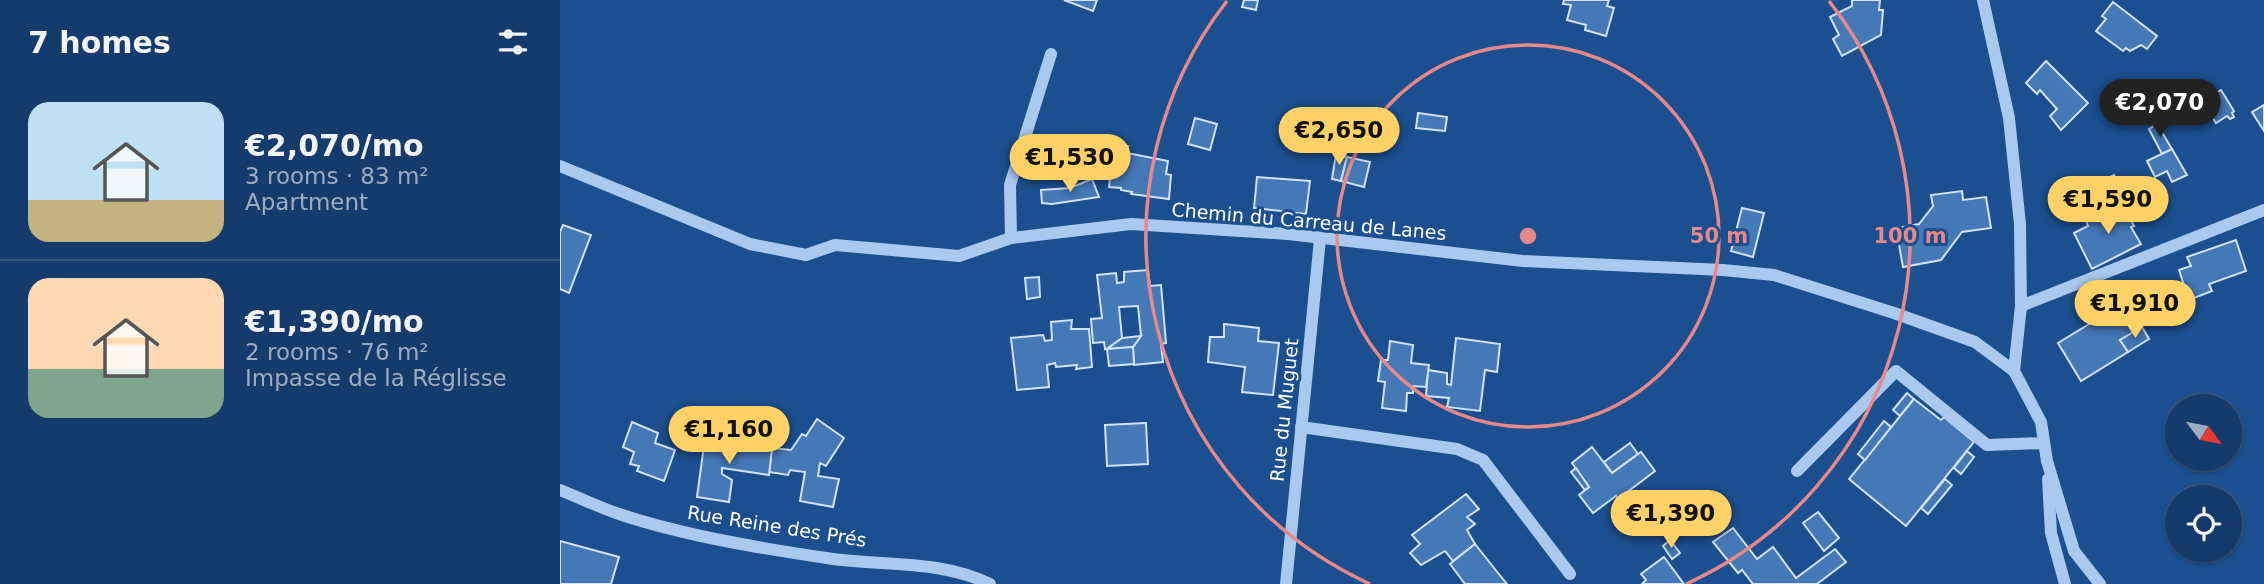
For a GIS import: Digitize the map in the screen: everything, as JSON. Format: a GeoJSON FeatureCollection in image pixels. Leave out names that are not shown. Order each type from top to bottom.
{"type":"FeatureCollection","features":[{"type":"Feature","properties":{"kind":"street"},"geometry":{"type":"LineString","coordinates":[[1983,0],[2009,118],[2020,224],[2021,306],[2014,371],[2041,422],[2047,461],[2050,533],[2065,584]]}},
{"type":"Feature","properties":{"kind":"street"},"geometry":{"type":"LineString","coordinates":[[1011,238],[1010,185],[1051,54]]}},
{"type":"Feature","properties":{"kind":"street","name":"Chemin du Carreau de Lanes"},"geometry":{"type":"LineString","coordinates":[[560,166],[750,244],[806,255],[835,244],[959,256],[1011,238],[1131,224],[1288,234],[1523,261],[1723,270],[1774,275],[1975,342],[2014,371]]}},
{"type":"Feature","properties":{"kind":"street"},"geometry":{"type":"LineString","coordinates":[[2021,306],[2264,210]]}},
{"type":"Feature","properties":{"kind":"street","name":"Rue du Muguet"},"geometry":{"type":"LineString","coordinates":[[1286,584],[1320,239]]}},
{"type":"Feature","properties":{"kind":"street"},"geometry":{"type":"LineString","coordinates":[[1797,471],[1896,371],[1987,445],[2044,443]]}},
{"type":"Feature","properties":{"kind":"street"},"geometry":{"type":"LineString","coordinates":[[1301,427],[1457,449],[1483,460],[1570,574]]}},
{"type":"Feature","properties":{"kind":"street"},"geometry":{"type":"LineString","coordinates":[[2047,461],[2074,551],[2100,584]]}},
{"type":"Feature","properties":{"kind":"street","name":"Rue Reine des Prés"},"geometry":{"type":"LineString","coordinates":[[560,490],[620,514],[710,537],[836,559],[912,563],[970,574],[990,584]]}},
{"type":"Feature","properties":{"kind":"building"},"geometry":{"type":"Polygon","coordinates":[[[1064,0],[1097,0],[1093,11],[1064,0]]]}},
{"type":"Feature","properties":{"kind":"building"},"geometry":{"type":"Polygon","coordinates":[[[1244,0],[1258,0],[1256,10],[1242,7],[1244,0]]]}},
{"type":"Feature","properties":{"kind":"building"},"geometry":{"type":"Polygon","coordinates":[[[1564,0],[1609,0],[1607,6],[1614,8],[1606,36],[1585,30],[1586,25],[1567,20],[1571,5],[1563,4],[1564,0]]]}},
{"type":"Feature","properties":{"kind":"building"},"geometry":{"type":"Polygon","coordinates":[[[1852,0],[1880,0],[1879,10],[1883,10],[1881,35],[1842,56],[1833,39],[1839,35],[1830,17],[1852,6],[1852,0]]]}},
{"type":"Feature","properties":{"kind":"building"},"geometry":{"type":"Polygon","coordinates":[[[2113,2],[2157,36],[2147,49],[2141,45],[2130,51],[2126,48],[2123,51],[2096,31],[2106,19],[2102,16],[2113,2]]]}},
{"type":"Feature","properties":{"kind":"building"},"geometry":{"type":"Polygon","coordinates":[[[2046,61],[2088,103],[2061,130],[2050,116],[2057,109],[2040,90],[2037,94],[2026,83],[2046,61]]]}},
{"type":"Feature","properties":{"kind":"building"},"geometry":{"type":"Polygon","coordinates":[[[2134,89],[2148,112],[2140,117],[2126,93],[2134,89]]]}},
{"type":"Feature","properties":{"kind":"building"},"geometry":{"type":"Polygon","coordinates":[[[2221,90],[2234,111],[2234,117],[2230,119],[2227,116],[2216,123],[2202,101],[2221,90]]]}},
{"type":"Feature","properties":{"kind":"building"},"geometry":{"type":"Polygon","coordinates":[[[2264,105],[2264,131],[2252,112],[2264,105]]]}},
{"type":"Feature","properties":{"kind":"building"},"geometry":{"type":"Polygon","coordinates":[[[1418,113],[1447,117],[1445,131],[1416,128],[1418,113]]]}},
{"type":"Feature","properties":{"kind":"building"},"geometry":{"type":"Polygon","coordinates":[[[1195,118],[1217,124],[1210,150],[1188,144],[1195,118]]]}},
{"type":"Feature","properties":{"kind":"building"},"geometry":{"type":"Polygon","coordinates":[[[2157,124],[2172,149],[2162,154],[2149,129],[2157,124]]]}},
{"type":"Feature","properties":{"kind":"building"},"geometry":{"type":"Polygon","coordinates":[[[1114,144],[1128,146],[1127,153],[1168,161],[1166,174],[1171,175],[1169,199],[1131,194],[1132,192],[1121,188],[1109,187],[1114,144]]]}},
{"type":"Feature","properties":{"kind":"building"},"geometry":{"type":"Polygon","coordinates":[[[2172,149],[2187,175],[2172,182],[2167,171],[2155,177],[2147,161],[2172,149]]]}},
{"type":"Feature","properties":{"kind":"building"},"geometry":{"type":"Polygon","coordinates":[[[1336,154],[1347,157],[1341,181],[1332,179],[1336,154]]]}},
{"type":"Feature","properties":{"kind":"building"},"geometry":{"type":"Polygon","coordinates":[[[1347,157],[1370,162],[1364,187],[1341,181],[1347,157]]]}},
{"type":"Feature","properties":{"kind":"building"},"geometry":{"type":"Polygon","coordinates":[[[2114,175],[2120,188],[2103,195],[2098,183],[2114,175]]]}},
{"type":"Feature","properties":{"kind":"building"},"geometry":{"type":"Polygon","coordinates":[[[1257,177],[1310,181],[1306,214],[1254,208],[1257,177]]]}},
{"type":"Feature","properties":{"kind":"building"},"geometry":{"type":"Polygon","coordinates":[[[1092,179],[1099,197],[1042,203],[1041,190],[1070,188],[1092,179]]]}},
{"type":"Feature","properties":{"kind":"building"},"geometry":{"type":"Polygon","coordinates":[[[1962,191],[1963,200],[1986,197],[1991,228],[1962,232],[1941,260],[1903,267],[1896,228],[1919,224],[1933,206],[1931,195],[1962,191]]]}},
{"type":"Feature","properties":{"kind":"building"},"geometry":{"type":"Polygon","coordinates":[[[2129,202],[2135,215],[2130,218],[2134,226],[2131,227],[2141,244],[2092,269],[2074,233],[2088,226],[2086,221],[2129,202]]]}},
{"type":"Feature","properties":{"kind":"building"},"geometry":{"type":"Polygon","coordinates":[[[1742,208],[1764,213],[1753,257],[1731,251],[1742,208]]]}},
{"type":"Feature","properties":{"kind":"building"},"geometry":{"type":"Polygon","coordinates":[[[563,225],[591,235],[569,293],[560,289],[560,232],[563,225]]]}},
{"type":"Feature","properties":{"kind":"building"},"geometry":{"type":"Polygon","coordinates":[[[2236,240],[2246,271],[2209,284],[2212,291],[2189,300],[2179,270],[2191,266],[2187,257],[2236,240]]]}},
{"type":"Feature","properties":{"kind":"building"},"geometry":{"type":"Polygon","coordinates":[[[1148,270],[1150,286],[1161,285],[1166,343],[1161,344],[1163,362],[1134,365],[1133,347],[1141,336],[1138,306],[1119,307],[1122,338],[1107,349],[1104,342],[1093,343],[1091,319],[1102,318],[1097,275],[1116,273],[1117,283],[1124,282],[1124,272],[1148,270]]]}},
{"type":"Feature","properties":{"kind":"building"},"geometry":{"type":"Polygon","coordinates":[[[1039,277],[1040,297],[1027,299],[1025,278],[1039,277]]]}},
{"type":"Feature","properties":{"kind":"building"},"geometry":{"type":"Polygon","coordinates":[[[2127,301],[2142,327],[2120,340],[2128,352],[2081,381],[2058,343],[2127,301]]]}},
{"type":"Feature","properties":{"kind":"building"},"geometry":{"type":"Polygon","coordinates":[[[1072,320],[1071,329],[1089,329],[1092,367],[1076,369],[1077,365],[1047,365],[1049,387],[1017,390],[1011,338],[1043,335],[1045,341],[1052,340],[1051,322],[1072,320]]]}},
{"type":"Feature","properties":{"kind":"building"},"geometry":{"type":"Polygon","coordinates":[[[1224,324],[1259,328],[1258,341],[1279,343],[1273,395],[1242,392],[1245,367],[1208,362],[1210,337],[1224,337],[1224,324]]]}},
{"type":"Feature","properties":{"kind":"building"},"geometry":{"type":"Polygon","coordinates":[[[2142,327],[2149,339],[2128,352],[2120,340],[2142,327]]]}},
{"type":"Feature","properties":{"kind":"building"},"geometry":{"type":"Polygon","coordinates":[[[1141,336],[1133,347],[1107,349],[1122,338],[1141,336]]]}},
{"type":"Feature","properties":{"kind":"building"},"geometry":{"type":"Polygon","coordinates":[[[1456,338],[1500,344],[1497,372],[1485,370],[1480,411],[1447,407],[1449,398],[1426,396],[1428,370],[1447,373],[1447,384],[1451,385],[1456,338]]]}},
{"type":"Feature","properties":{"kind":"building"},"geometry":{"type":"Polygon","coordinates":[[[1390,341],[1413,345],[1411,363],[1429,365],[1426,387],[1413,386],[1413,393],[1407,393],[1406,411],[1382,408],[1385,382],[1378,381],[1381,360],[1388,360],[1390,341]]]}},
{"type":"Feature","properties":{"kind":"building"},"geometry":{"type":"Polygon","coordinates":[[[1133,347],[1134,364],[1109,366],[1107,349],[1133,347]]]}},
{"type":"Feature","properties":{"kind":"building"},"geometry":{"type":"Polygon","coordinates":[[[1907,393],[1914,399],[1900,416],[1893,410],[1907,393]]]}},
{"type":"Feature","properties":{"kind":"building"},"geometry":{"type":"Polygon","coordinates":[[[1914,399],[1941,420],[1944,417],[1974,442],[1906,526],[1849,479],[1914,399]]]}},
{"type":"Feature","properties":{"kind":"building"},"geometry":{"type":"Polygon","coordinates":[[[817,419],[844,438],[826,466],[820,463],[818,476],[839,479],[833,507],[800,501],[805,472],[790,470],[788,475],[769,472],[772,448],[791,450],[802,434],[806,436],[817,419]]]}},
{"type":"Feature","properties":{"kind":"building"},"geometry":{"type":"Polygon","coordinates":[[[1884,421],[1891,427],[1865,460],[1858,454],[1884,421]]]}},
{"type":"Feature","properties":{"kind":"building"},"geometry":{"type":"Polygon","coordinates":[[[632,422],[658,433],[655,443],[675,450],[664,481],[637,471],[639,466],[630,464],[634,452],[623,447],[632,422]]]}},
{"type":"Feature","properties":{"kind":"building"},"geometry":{"type":"Polygon","coordinates":[[[1146,423],[1148,464],[1107,466],[1105,425],[1146,423]]]}},
{"type":"Feature","properties":{"kind":"building"},"geometry":{"type":"Polygon","coordinates":[[[705,438],[772,448],[769,475],[722,468],[722,474],[732,480],[729,502],[697,497],[705,438]]]}},
{"type":"Feature","properties":{"kind":"building"},"geometry":{"type":"Polygon","coordinates":[[[1630,443],[1638,454],[1612,473],[1604,462],[1630,443]]]}},
{"type":"Feature","properties":{"kind":"building"},"geometry":{"type":"Polygon","coordinates":[[[1592,447],[1612,473],[1641,452],[1655,471],[1618,499],[1616,496],[1593,513],[1579,495],[1589,487],[1572,463],[1592,447]]]}},
{"type":"Feature","properties":{"kind":"building"},"geometry":{"type":"Polygon","coordinates":[[[1967,451],[1974,457],[1961,474],[1954,468],[1967,451]]]}},
{"type":"Feature","properties":{"kind":"building"},"geometry":{"type":"Polygon","coordinates":[[[1576,468],[1589,487],[1585,490],[1571,472],[1576,468]]]}},
{"type":"Feature","properties":{"kind":"building"},"geometry":{"type":"Polygon","coordinates":[[[1945,479],[1952,485],[1928,514],[1921,508],[1945,479]]]}},
{"type":"Feature","properties":{"kind":"building"},"geometry":{"type":"Polygon","coordinates":[[[1466,494],[1479,509],[1467,517],[1475,524],[1467,530],[1475,544],[1453,561],[1445,551],[1421,565],[1410,553],[1420,544],[1412,535],[1466,494]]]}},
{"type":"Feature","properties":{"kind":"building"},"geometry":{"type":"Polygon","coordinates":[[[1818,512],[1839,538],[1824,551],[1803,523],[1818,512]]]}},
{"type":"Feature","properties":{"kind":"building"},"geometry":{"type":"Polygon","coordinates":[[[1733,528],[1757,559],[1773,547],[1796,578],[1835,549],[1846,562],[1817,584],[1753,584],[1742,570],[1738,573],[1713,542],[1733,528]]]}},
{"type":"Feature","properties":{"kind":"building"},"geometry":{"type":"Polygon","coordinates":[[[1670,540],[1680,553],[1672,559],[1663,546],[1670,540]]]}},
{"type":"Feature","properties":{"kind":"building"},"geometry":{"type":"Polygon","coordinates":[[[560,541],[619,557],[611,584],[560,584],[560,541]]]}},
{"type":"Feature","properties":{"kind":"building"},"geometry":{"type":"Polygon","coordinates":[[[1475,544],[1507,584],[1465,584],[1450,564],[1475,544]]]}},
{"type":"Feature","properties":{"kind":"building"},"geometry":{"type":"Polygon","coordinates":[[[1664,557],[1684,584],[1642,584],[1646,580],[1641,574],[1664,557]]]}}]}
